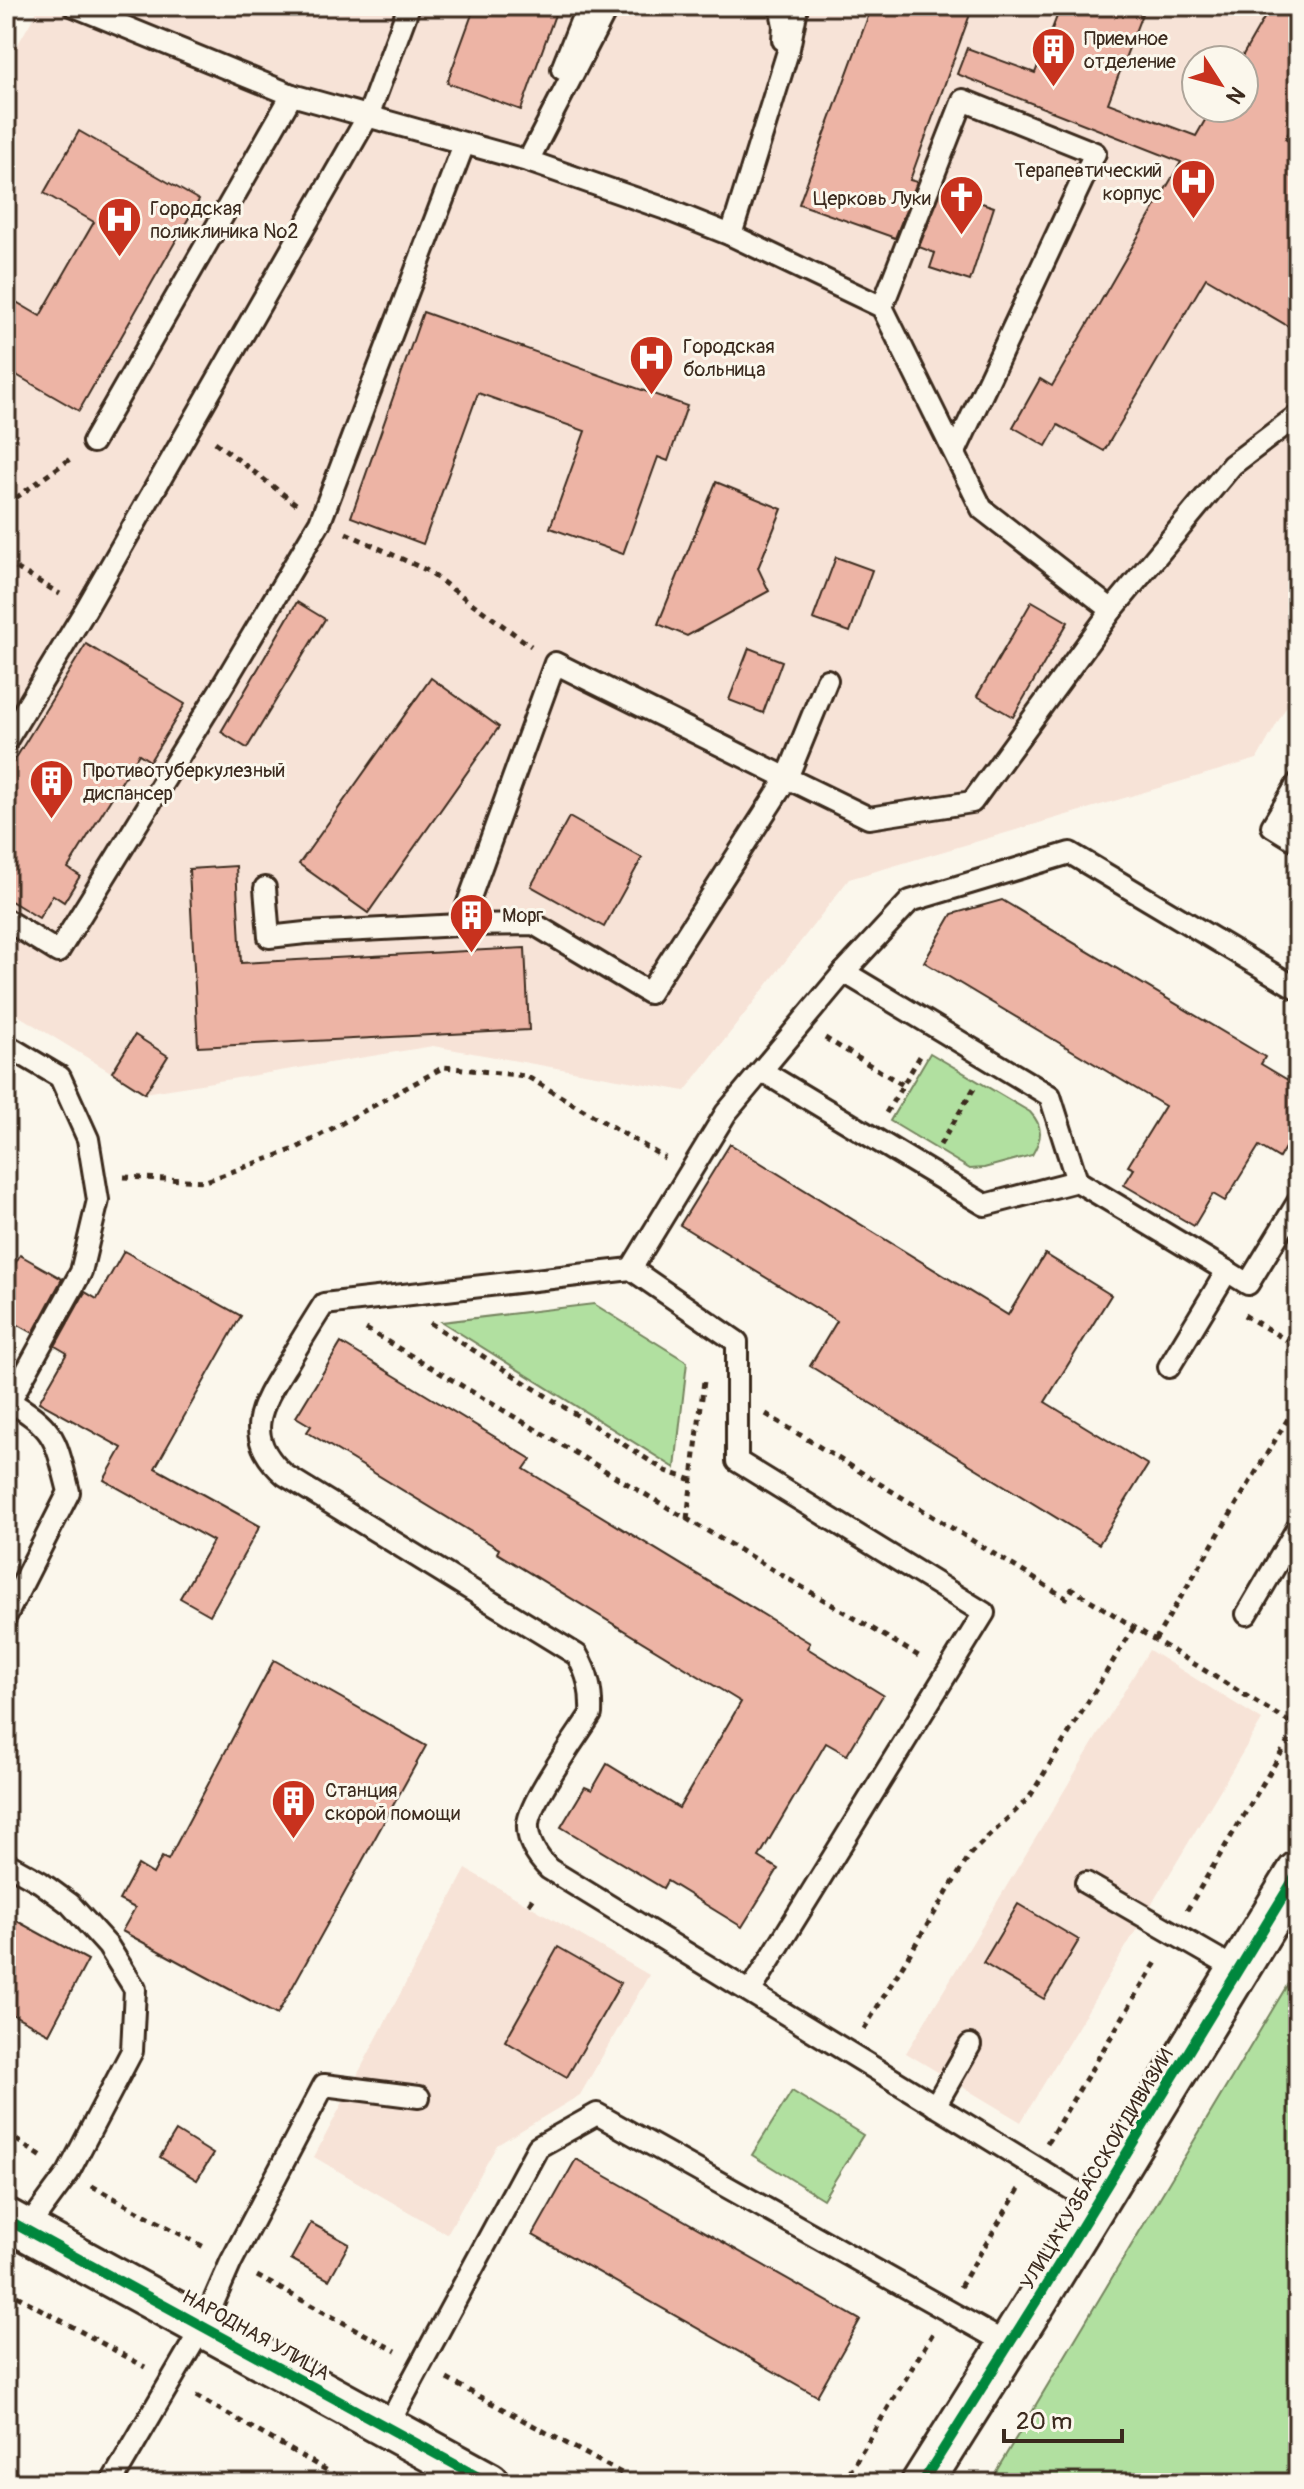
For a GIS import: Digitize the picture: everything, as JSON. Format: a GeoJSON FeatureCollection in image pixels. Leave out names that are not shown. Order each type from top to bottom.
{"type":"FeatureCollection","features":[{"type":"Feature","properties":{"kind":"street","name":"УЛИЦА КУЗБАССКОЙ ДИВИЗИИ"},"geometry":{"type":"LineString","coordinates":[[922,2483],[1298,1872]]}},
{"type":"Feature","properties":{"kind":"street","name":"НАРОДНАЯ УЛИЦА"},"geometry":{"type":"LineString","coordinates":[[16,2225],[489,2483]]}},
{"type":"Feature","properties":{"kind":"lane"},"geometry":{"type":"LineString","coordinates":[[74,6],[292,95],[528,161],[731,235],[882,307],[982,509],[1112,610]]}},
{"type":"Feature","properties":{"kind":"lane"},"geometry":{"type":"LineString","coordinates":[[6,741],[86,609],[368,116],[409,6]]}},
{"type":"Feature","properties":{"kind":"lane"},"geometry":{"type":"LineString","coordinates":[[528,161],[587,6]]}},
{"type":"Feature","properties":{"kind":"lane"},"geometry":{"type":"LineString","coordinates":[[528,161],[608,6]]}},
{"type":"Feature","properties":{"kind":"lane"},"geometry":{"type":"LineString","coordinates":[[777,84],[784,25],[780,6]]}},
{"type":"Feature","properties":{"kind":"lane"},"geometry":{"type":"LineString","coordinates":[[731,235],[789,48],[795,6]]}},
{"type":"Feature","properties":{"kind":"lane"},"geometry":{"type":"LineString","coordinates":[[93,442],[292,95]]}},
{"type":"Feature","properties":{"kind":"lane"},"geometry":{"type":"LineString","coordinates":[[882,307],[963,100],[1095,153],[955,452]]}},
{"type":"Feature","properties":{"kind":"lane"},"geometry":{"type":"LineString","coordinates":[[6,920],[58,952],[320,522],[464,144]]}},
{"type":"Feature","properties":{"kind":"lane"},"geometry":{"type":"LineString","coordinates":[[460,925],[555,663],[869,818],[972,802],[1112,610],[1232,465],[1298,415]]}},
{"type":"Feature","properties":{"kind":"lane"},"geometry":{"type":"LineString","coordinates":[[265,888],[269,937],[460,925],[534,924],[649,993],[787,778],[827,680]]}},
{"type":"Feature","properties":{"kind":"lane"},"geometry":{"type":"LineString","coordinates":[[1298,783],[1272,826],[1298,842]]}},
{"type":"Feature","properties":{"kind":"lane"},"geometry":{"type":"LineString","coordinates":[[631,1269],[726,1113],[844,972],[910,901],[1070,853],[1298,989]]}},
{"type":"Feature","properties":{"kind":"lane"},"geometry":{"type":"LineString","coordinates":[[844,972],[1050,1096],[1077,1181],[1248,1284],[1298,1202]]}},
{"type":"Feature","properties":{"kind":"lane"},"geometry":{"type":"LineString","coordinates":[[6,1045],[60,1077],[88,1139],[98,1200],[81,1272],[8,1400],[43,1423],[57,1444],[69,1492],[6,1616]]}},
{"type":"Feature","properties":{"kind":"lane"},"geometry":{"type":"LineString","coordinates":[[762,1071],[985,1205],[1077,1181]]}},
{"type":"Feature","properties":{"kind":"lane"},"geometry":{"type":"LineString","coordinates":[[750,1992],[984,1613],[737,1461],[737,1342],[631,1269],[324,1304],[263,1402],[259,1430],[267,1456],[285,1475],[577,1655],[589,1682],[591,1714],[530,1813],[528,1825],[534,1850],[549,1869],[1096,2204]]}},
{"type":"Feature","properties":{"kind":"lane"},"geometry":{"type":"LineString","coordinates":[[1169,1367],[1227,1271]]}},
{"type":"Feature","properties":{"kind":"lane"},"geometry":{"type":"LineString","coordinates":[[1247,1614],[1298,1527]]}},
{"type":"Feature","properties":{"kind":"lane"},"geometry":{"type":"LineString","coordinates":[[6,1863],[70,1904],[108,1946],[135,1989],[132,2051],[68,2173],[16,2225]]}},
{"type":"Feature","properties":{"kind":"lane"},"geometry":{"type":"LineString","coordinates":[[1086,1883],[1239,1971]]}},
{"type":"Feature","properties":{"kind":"lane"},"geometry":{"type":"LineString","coordinates":[[935,2106],[970,2045]]}},
{"type":"Feature","properties":{"kind":"lane"},"geometry":{"type":"LineString","coordinates":[[111,2483],[203,2326],[231,2262],[324,2085],[419,2097]]}},
{"type":"Feature","properties":{"kind":"lane"},"geometry":{"type":"LineString","coordinates":[[387,2427],[538,2147],[597,2114],[1009,2345]]}},
{"type":"Feature","properties":{"kind":"path"},"geometry":{"type":"LineString","coordinates":[[192,424],[320,522],[426,570],[555,663]]}},
{"type":"Feature","properties":{"kind":"path"},"geometry":{"type":"LineString","coordinates":[[6,505],[93,442]]}},
{"type":"Feature","properties":{"kind":"path"},"geometry":{"type":"LineString","coordinates":[[6,562],[86,609]]}},
{"type":"Feature","properties":{"kind":"path"},"geometry":{"type":"LineString","coordinates":[[801,1024],[903,1085]]}},
{"type":"Feature","properties":{"kind":"path"},"geometry":{"type":"LineString","coordinates":[[871,1137],[937,1028]]}},
{"type":"Feature","properties":{"kind":"path"},"geometry":{"type":"LineString","coordinates":[[926,1170],[991,1060]]}},
{"type":"Feature","properties":{"kind":"path"},"geometry":{"type":"LineString","coordinates":[[94,1173],[130,1178],[206,1181],[295,1149],[444,1067],[526,1076],[690,1173]]}},
{"type":"Feature","properties":{"kind":"path"},"geometry":{"type":"LineString","coordinates":[[324,1304],[947,1673]]}},
{"type":"Feature","properties":{"kind":"path"},"geometry":{"type":"LineString","coordinates":[[429,1322],[666,1471],[692,1480]]}},
{"type":"Feature","properties":{"kind":"path"},"geometry":{"type":"LineString","coordinates":[[687,1519],[705,1366]]}},
{"type":"Feature","properties":{"kind":"path"},"geometry":{"type":"LineString","coordinates":[[738,1397],[1066,1598],[1072,1589],[1298,1726],[843,2483]]}},
{"type":"Feature","properties":{"kind":"path"},"geometry":{"type":"LineString","coordinates":[[1155,1640],[1298,1402]]}},
{"type":"Feature","properties":{"kind":"path"},"geometry":{"type":"LineString","coordinates":[[862,2032],[971,1853],[1029,1798],[1134,1627]]}},
{"type":"Feature","properties":{"kind":"path"},"geometry":{"type":"LineString","coordinates":[[6,2133],[68,2173],[640,2483]]}},
{"type":"Feature","properties":{"kind":"shaded area","name":"Городская больница"},"geometry":{"type":"Polygon","coordinates":[[[40,6],[1298,6],[1298,686],[1257,759],[849,879],[685,1091],[433,1046],[145,1093],[6,1008],[6,65],[40,6]]]}},
{"type":"Feature","properties":{"kind":"shaded area"},"geometry":{"type":"Polygon","coordinates":[[[1149,1650],[1262,1720],[1021,2122],[906,2053],[1149,1650]]]}},
{"type":"Feature","properties":{"kind":"shaded area"},"geometry":{"type":"Polygon","coordinates":[[[466,1869],[649,1975],[580,2095],[497,2145],[447,2234],[314,2157],[466,1869]]]}},
{"type":"Feature","properties":{"kind":"green space"},"geometry":{"type":"Polygon","coordinates":[[[930,1053],[1030,1112],[1038,1123],[1040,1133],[1032,1155],[970,1169],[890,1121],[930,1053]]]}},
{"type":"Feature","properties":{"kind":"green space"},"geometry":{"type":"Polygon","coordinates":[[[594,1304],[687,1362],[675,1468],[442,1322],[594,1304]]]}},
{"type":"Feature","properties":{"kind":"green space"},"geometry":{"type":"Polygon","coordinates":[[[1298,1967],[1298,2468],[1274,2483],[989,2483],[1298,1967]]]}},
{"type":"Feature","properties":{"kind":"green space"},"geometry":{"type":"Polygon","coordinates":[[[792,2091],[863,2135],[823,2199],[752,2155],[792,2091]]]}},
{"type":"Feature","properties":{"kind":"building"},"geometry":{"type":"Polygon","coordinates":[[[475,6],[558,6],[521,110],[447,83],[475,6]]]}},
{"type":"Feature","properties":{"kind":"building"},"geometry":{"type":"Polygon","coordinates":[[[872,6],[973,6],[910,180],[917,182],[895,238],[799,204],[872,6]]]}},
{"type":"Feature","properties":{"kind":"building"},"geometry":{"type":"Polygon","coordinates":[[[1061,6],[1145,6],[1108,103],[1196,136],[1203,124],[1260,124],[1260,44],[1249,44],[1271,6],[1298,6],[1298,117],[1285,139],[1298,146],[1298,332],[1206,278],[1104,451],[1058,425],[1046,446],[1013,427],[1040,379],[1052,386],[1181,162],[957,74],[967,48],[1035,73],[1061,6]]]}},
{"type":"Feature","properties":{"kind":"building","name":"Городская поликлиника №2"},"geometry":{"type":"Polygon","coordinates":[[[79,131],[199,200],[79,411],[6,369],[6,296],[40,316],[94,222],[44,193],[79,131]]]}},
{"type":"Feature","properties":{"kind":"building","name":"Церковь Луки"},"geometry":{"type":"Polygon","coordinates":[[[942,190],[994,207],[970,281],[930,268],[935,253],[919,247],[942,190]]]}},
{"type":"Feature","properties":{"kind":"building"},"geometry":{"type":"Polygon","coordinates":[[[423,312],[687,406],[668,461],[658,457],[623,554],[550,528],[585,431],[478,393],[423,544],[351,517],[423,312]]]}},
{"type":"Feature","properties":{"kind":"building"},"geometry":{"type":"Polygon","coordinates":[[[716,482],[782,509],[758,568],[769,591],[687,636],[658,624],[716,482]]]}},
{"type":"Feature","properties":{"kind":"building"},"geometry":{"type":"Polygon","coordinates":[[[836,557],[872,570],[850,632],[813,619],[836,557]]]}},
{"type":"Feature","properties":{"kind":"building"},"geometry":{"type":"Polygon","coordinates":[[[1032,601],[1068,622],[1013,717],[977,696],[1032,601]]]}},
{"type":"Feature","properties":{"kind":"building"},"geometry":{"type":"Polygon","coordinates":[[[297,602],[325,619],[247,748],[221,732],[297,602]]]}},
{"type":"Feature","properties":{"kind":"building","name":"Противотуберкулезный диспансер"},"geometry":{"type":"Polygon","coordinates":[[[86,644],[185,704],[150,761],[139,754],[68,868],[80,876],[64,902],[53,895],[39,918],[6,898],[6,774],[86,644]]]}},
{"type":"Feature","properties":{"kind":"building"},"geometry":{"type":"Polygon","coordinates":[[[749,648],[782,661],[763,713],[729,700],[749,648]]]}},
{"type":"Feature","properties":{"kind":"building"},"geometry":{"type":"Polygon","coordinates":[[[431,678],[499,727],[368,913],[299,864],[431,678]]]}},
{"type":"Feature","properties":{"kind":"building"},"geometry":{"type":"Polygon","coordinates":[[[569,817],[642,858],[604,927],[531,886],[569,817]]]}},
{"type":"Feature","properties":{"kind":"building","name":"Морг"},"geometry":{"type":"Polygon","coordinates":[[[236,866],[241,963],[525,948],[529,1030],[198,1047],[189,869],[236,866]]]}},
{"type":"Feature","properties":{"kind":"building"},"geometry":{"type":"Polygon","coordinates":[[[1002,900],[1265,1057],[1261,1064],[1298,1086],[1298,1125],[1279,1158],[1259,1146],[1225,1201],[1213,1194],[1194,1226],[1124,1185],[1134,1169],[1128,1166],[1165,1106],[924,962],[952,914],[1002,900]]]}},
{"type":"Feature","properties":{"kind":"building"},"geometry":{"type":"Polygon","coordinates":[[[135,1035],[168,1056],[145,1093],[112,1072],[135,1035]]]}},
{"type":"Feature","properties":{"kind":"building"},"geometry":{"type":"Polygon","coordinates":[[[730,1144],[1008,1315],[1045,1254],[1111,1295],[1045,1402],[1148,1465],[1099,1544],[810,1366],[837,1321],[680,1225],[730,1144]]]}},
{"type":"Feature","properties":{"kind":"building"},"geometry":{"type":"Polygon","coordinates":[[[124,1251],[241,1316],[155,1468],[260,1526],[210,1615],[180,1598],[213,1541],[104,1480],[122,1448],[39,1402],[67,1353],[55,1346],[85,1292],[97,1299],[124,1251]]]}},
{"type":"Feature","properties":{"kind":"building"},"geometry":{"type":"Polygon","coordinates":[[[20,1255],[62,1279],[33,1333],[6,1318],[6,1279],[20,1255]]]}},
{"type":"Feature","properties":{"kind":"building"},"geometry":{"type":"Polygon","coordinates":[[[341,1343],[531,1459],[524,1469],[810,1643],[807,1648],[883,1695],[847,1755],[826,1743],[759,1857],[778,1869],[742,1927],[667,1881],[663,1888],[561,1827],[585,1787],[592,1790],[607,1764],[679,1808],[741,1702],[307,1432],[311,1426],[296,1417],[341,1343]]]}},
{"type":"Feature","properties":{"kind":"building","name":"Станция скорой помощи"},"geometry":{"type":"Polygon","coordinates":[[[274,1660],[426,1746],[277,2015],[122,1931],[135,1908],[119,1900],[138,1865],[153,1874],[162,1857],[168,1860],[274,1660]]]}},
{"type":"Feature","properties":{"kind":"building"},"geometry":{"type":"Polygon","coordinates":[[[1018,1904],[1079,1940],[1044,1999],[983,1963],[1018,1904]]]}},
{"type":"Feature","properties":{"kind":"building"},"geometry":{"type":"Polygon","coordinates":[[[6,1915],[88,1960],[49,2034],[6,2011],[6,1915]]]}},
{"type":"Feature","properties":{"kind":"building"},"geometry":{"type":"Polygon","coordinates":[[[558,1947],[621,1983],[567,2077],[505,2041],[558,1947]]]}},
{"type":"Feature","properties":{"kind":"building"},"geometry":{"type":"Polygon","coordinates":[[[176,2131],[213,2154],[197,2180],[160,2157],[176,2131]]]}},
{"type":"Feature","properties":{"kind":"building"},"geometry":{"type":"Polygon","coordinates":[[[576,2159],[860,2320],[817,2396],[533,2235],[576,2159]]]}},
{"type":"Feature","properties":{"kind":"building"},"geometry":{"type":"Polygon","coordinates":[[[311,2223],[349,2244],[329,2280],[291,2259],[311,2223]]]}},
{"type":"Feature","properties":{"kind":"cycle path"},"geometry":{"type":"LineString","coordinates":[[922,2483],[1298,1872]]}},
{"type":"Feature","properties":{"kind":"cycle path"},"geometry":{"type":"LineString","coordinates":[[6,2219],[489,2483]]}},
{"type":"Feature","properties":{"kind":"place","name":"Приемное отделение"},"geometry":{"type":"Point","coordinates":[1053,88]}},
{"type":"Feature","properties":{"kind":"place","name":"Терапевтический корпус"},"geometry":{"type":"Point","coordinates":[1193,220]}},
{"type":"Feature","properties":{"kind":"place","name":"Церковь Луки"},"geometry":{"type":"Point","coordinates":[962,237]}},
{"type":"Feature","properties":{"kind":"place","name":"Городская поликлиника №2"},"geometry":{"type":"Point","coordinates":[119,259]}},
{"type":"Feature","properties":{"kind":"place","name":"Городская больница"},"geometry":{"type":"Point","coordinates":[652,397]}},
{"type":"Feature","properties":{"kind":"place","name":"Противотуберкулезный диспансер"},"geometry":{"type":"Point","coordinates":[52,821]}},
{"type":"Feature","properties":{"kind":"place","name":"Морг"},"geometry":{"type":"Point","coordinates":[471,954]}},
{"type":"Feature","properties":{"kind":"place","name":"Станция скорой помощи"},"geometry":{"type":"Point","coordinates":[294,1841]}}]}
